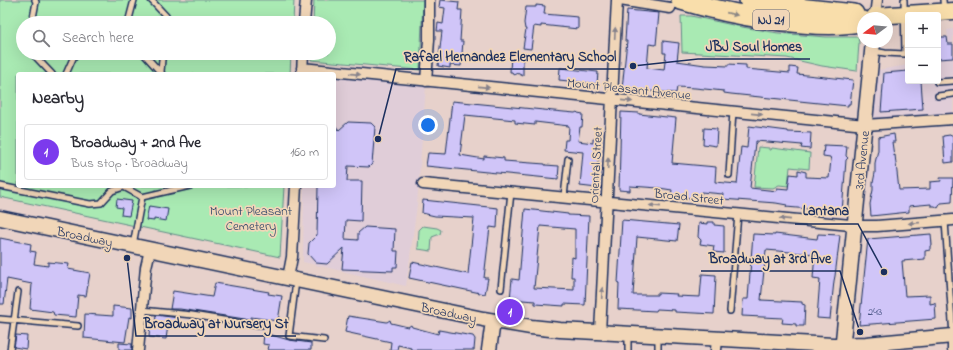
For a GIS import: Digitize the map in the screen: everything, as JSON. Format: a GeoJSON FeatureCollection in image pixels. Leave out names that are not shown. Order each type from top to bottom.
{"type":"FeatureCollection","features":[{"type":"Feature","properties":{"kind":"highway","name":"NJ 21"},"geometry":{"type":"LineString","coordinates":[[749,0],[790,7],[857,14]]}},
{"type":"Feature","properties":{"kind":"highway","name":"NJ 21"},"geometry":{"type":"LineString","coordinates":[[676,4],[782,22],[842,24],[857,20]]}},
{"type":"Feature","properties":{"kind":"main road","name":"NJ 21"},"geometry":{"type":"LineString","coordinates":[[884,12],[904,7],[941,10]]}},
{"type":"Feature","properties":{"kind":"main road","name":"3rd Avenue"},"geometry":{"type":"LineString","coordinates":[[843,347],[872,48]]}},
{"type":"Feature","properties":{"kind":"main road","name":"Broadway"},"geometry":{"type":"LineString","coordinates":[[0,218],[493,321],[545,328],[658,335],[717,344],[843,347],[953,336]]}},
{"type":"Feature","properties":{"kind":"main road"},"geometry":{"type":"LineString","coordinates":[[489,350],[493,321]]}},
{"type":"Feature","properties":{"kind":"street"},"geometry":{"type":"LineString","coordinates":[[305,16],[306,0]]}},
{"type":"Feature","properties":{"kind":"street"},"geometry":{"type":"LineString","coordinates":[[426,81],[429,40],[429,0]]}},
{"type":"Feature","properties":{"kind":"street","name":"Oriental Street"},"geometry":{"type":"LineString","coordinates":[[600,332],[617,0]]}},
{"type":"Feature","properties":{"kind":"street"},"geometry":{"type":"LineString","coordinates":[[620,0],[676,4]]}},
{"type":"Feature","properties":{"kind":"street"},"geometry":{"type":"LineString","coordinates":[[302,71],[303,60]]}},
{"type":"Feature","properties":{"kind":"street","name":"Mount Pleasant Avenue"},"geometry":{"type":"LineString","coordinates":[[302,71],[314,72]]}},
{"type":"Feature","properties":{"kind":"street","name":"Mount Pleasant Avenue"},"geometry":{"type":"LineString","coordinates":[[336,74],[612,99],[865,125],[953,119]]}},
{"type":"Feature","properties":{"kind":"street","name":"Broad Street"},"geometry":{"type":"LineString","coordinates":[[424,184],[855,225],[877,226],[949,221]]}},
{"type":"Feature","properties":{"kind":"street"},"geometry":{"type":"LineString","coordinates":[[292,279],[296,188]]}},
{"type":"Feature","properties":{"kind":"street"},"geometry":{"type":"LineString","coordinates":[[138,350],[147,262],[150,250]]}},
{"type":"Feature","properties":{"kind":"street"},"geometry":{"type":"LineString","coordinates":[[953,336],[953,350]]}},
{"type":"Feature","properties":{"kind":"lane"},"geometry":{"type":"LineString","coordinates":[[33,16],[36,2],[35,0]]}},
{"type":"Feature","properties":{"kind":"lane"},"geometry":{"type":"LineString","coordinates":[[130,16],[134,0]]}},
{"type":"Feature","properties":{"kind":"lane"},"geometry":{"type":"LineString","coordinates":[[151,0],[166,16]]}},
{"type":"Feature","properties":{"kind":"lane"},"geometry":{"type":"LineString","coordinates":[[904,7],[905,17]]}},
{"type":"Feature","properties":{"kind":"lane"},"geometry":{"type":"LineString","coordinates":[[876,48],[885,53],[905,54],[906,48]]}},
{"type":"Feature","properties":{"kind":"lane"},"geometry":{"type":"LineString","coordinates":[[39,60],[50,72]]}},
{"type":"Feature","properties":{"kind":"lane"},"geometry":{"type":"LineString","coordinates":[[67,72],[72,60]]}},
{"type":"Feature","properties":{"kind":"lane"},"geometry":{"type":"LineString","coordinates":[[150,60],[161,72]]}},
{"type":"Feature","properties":{"kind":"lane"},"geometry":{"type":"LineString","coordinates":[[162,60],[162,72]]}},
{"type":"Feature","properties":{"kind":"lane"},"geometry":{"type":"LineString","coordinates":[[941,82],[953,81]]}},
{"type":"Feature","properties":{"kind":"lane"},"geometry":{"type":"LineString","coordinates":[[938,96],[953,94]]}},
{"type":"Feature","properties":{"kind":"lane"},"geometry":{"type":"LineString","coordinates":[[729,175],[733,111]]}},
{"type":"Feature","properties":{"kind":"lane"},"geometry":{"type":"LineString","coordinates":[[564,197],[568,159]]}},
{"type":"Feature","properties":{"kind":"lane"},"geometry":{"type":"LineString","coordinates":[[0,186],[90,204],[101,204],[112,191],[117,188]]}},
{"type":"Feature","properties":{"kind":"lane"},"geometry":{"type":"LineString","coordinates":[[126,188],[142,197],[181,188]]}},
{"type":"Feature","properties":{"kind":"lane"},"geometry":{"type":"LineString","coordinates":[[501,289],[511,192]]}},
{"type":"Feature","properties":{"kind":"lane"},"geometry":{"type":"LineString","coordinates":[[133,246],[142,197]]}},
{"type":"Feature","properties":{"kind":"lane"},"geometry":{"type":"LineString","coordinates":[[730,311],[738,214]]}},
{"type":"Feature","properties":{"kind":"lane"},"geometry":{"type":"LineString","coordinates":[[949,221],[953,336]]}},
{"type":"Feature","properties":{"kind":"lane"},"geometry":{"type":"LineString","coordinates":[[292,279],[289,336],[324,340]]}},
{"type":"Feature","properties":{"kind":"lane"},"geometry":{"type":"LineString","coordinates":[[10,350],[18,292]]}},
{"type":"Feature","properties":{"kind":"lane"},"geometry":{"type":"LineString","coordinates":[[142,310],[192,315],[260,326]]}},
{"type":"Feature","properties":{"kind":"lane"},"geometry":{"type":"LineString","coordinates":[[0,319],[78,326]]}},
{"type":"Feature","properties":{"kind":"lane"},"geometry":{"type":"LineString","coordinates":[[628,334],[628,350]]}},
{"type":"Feature","properties":{"kind":"lane"},"geometry":{"type":"LineString","coordinates":[[658,335],[658,350]]}},
{"type":"Feature","properties":{"kind":"shaded area"},"geometry":{"type":"Polygon","coordinates":[[[953,29],[953,115],[868,122],[872,71],[905,66],[905,84],[941,84],[941,58],[950,57],[947,30],[953,29]]]}},
{"type":"Feature","properties":{"kind":"shaded area"},"geometry":{"type":"Polygon","coordinates":[[[336,75],[426,85],[417,205],[406,286],[303,262],[304,188],[336,188],[336,75]]]}},
{"type":"Feature","properties":{"kind":"green space","name":"Mount Pleasant Cemetery"},"geometry":{"type":"Polygon","coordinates":[[[0,0],[294,0],[293,16],[16,16],[16,60],[291,60],[290,72],[16,72],[16,188],[284,188],[280,257],[0,197],[0,0]]]}},
{"type":"Feature","properties":{"kind":"green space"},"geometry":{"type":"Polygon","coordinates":[[[314,0],[423,0],[420,70],[311,60],[336,60],[336,16],[313,16],[314,0]]]}},
{"type":"Feature","properties":{"kind":"green space"},"geometry":{"type":"Polygon","coordinates":[[[681,16],[691,16],[778,33],[826,37],[857,37],[857,48],[859,48],[857,71],[822,66],[787,58],[682,52],[681,16]]]}},
{"type":"Feature","properties":{"kind":"green space"},"geometry":{"type":"Polygon","coordinates":[[[758,147],[769,148],[769,150],[772,148],[810,153],[809,169],[790,167],[788,186],[779,185],[773,188],[754,187],[758,147]]]}},
{"type":"Feature","properties":{"kind":"green space"},"geometry":{"type":"Polygon","coordinates":[[[423,226],[441,230],[440,234],[432,237],[431,251],[418,249],[419,230],[423,226]]]}},
{"type":"Feature","properties":{"kind":"building"},"geometry":{"type":"Polygon","coordinates":[[[440,0],[459,2],[458,10],[462,10],[460,41],[463,41],[461,66],[450,65],[450,68],[438,66],[442,31],[437,31],[438,23],[443,24],[445,8],[439,7],[440,0]]]}},
{"type":"Feature","properties":{"kind":"building"},"geometry":{"type":"Polygon","coordinates":[[[536,5],[545,6],[544,14],[578,17],[578,29],[541,25],[541,27],[534,26],[531,49],[523,48],[526,29],[524,23],[526,7],[536,7],[536,5]]]}},
{"type":"Feature","properties":{"kind":"building"},"geometry":{"type":"Polygon","coordinates":[[[627,10],[659,13],[656,45],[649,44],[647,68],[664,70],[666,53],[663,53],[663,41],[679,43],[677,61],[705,65],[746,65],[746,69],[790,73],[790,67],[798,68],[797,74],[853,80],[850,104],[848,104],[848,106],[731,94],[724,93],[724,91],[695,88],[677,87],[676,93],[622,89],[627,41],[625,41],[627,10]]]}},
{"type":"Feature","properties":{"kind":"building"},"geometry":{"type":"Polygon","coordinates":[[[941,37],[947,37],[948,44],[953,44],[953,58],[941,59],[941,37]]]}},
{"type":"Feature","properties":{"kind":"building"},"geometry":{"type":"Polygon","coordinates":[[[511,54],[523,55],[523,76],[517,73],[514,75],[510,72],[511,54]]]}},
{"type":"Feature","properties":{"kind":"building"},"geometry":{"type":"Polygon","coordinates":[[[560,68],[598,72],[597,84],[559,80],[560,68]]]}},
{"type":"Feature","properties":{"kind":"building"},"geometry":{"type":"Polygon","coordinates":[[[905,71],[905,84],[921,84],[923,109],[881,112],[884,73],[905,71]]]}},
{"type":"Feature","properties":{"kind":"building"},"geometry":{"type":"Polygon","coordinates":[[[452,101],[577,112],[583,114],[582,127],[580,127],[578,141],[593,143],[593,139],[599,139],[597,188],[580,186],[583,152],[564,150],[565,140],[568,140],[569,126],[535,122],[535,125],[515,123],[515,120],[465,115],[460,155],[484,159],[484,156],[504,158],[504,161],[559,166],[558,179],[426,166],[428,153],[446,154],[452,101]]]}},
{"type":"Feature","properties":{"kind":"building"},"geometry":{"type":"Polygon","coordinates":[[[621,112],[676,118],[672,163],[716,167],[715,182],[737,184],[741,147],[747,148],[749,126],[788,132],[811,133],[810,149],[801,148],[802,145],[756,141],[750,188],[777,191],[777,188],[788,189],[790,174],[798,175],[798,170],[806,172],[806,177],[829,178],[831,160],[830,157],[823,156],[824,145],[847,146],[846,156],[848,158],[846,160],[842,212],[786,207],[787,205],[776,203],[722,199],[723,194],[701,192],[701,199],[671,196],[672,190],[659,188],[630,186],[630,191],[619,190],[621,112]]]}},
{"type":"Feature","properties":{"kind":"building"},"geometry":{"type":"Polygon","coordinates":[[[348,122],[371,123],[375,127],[372,164],[369,167],[348,166],[347,181],[362,181],[361,221],[346,220],[345,239],[358,240],[358,233],[365,227],[395,229],[394,251],[398,251],[397,267],[393,267],[393,271],[342,269],[344,248],[327,264],[316,263],[308,254],[309,243],[317,235],[318,188],[336,188],[336,126],[339,130],[348,122]]]}},
{"type":"Feature","properties":{"kind":"building"},"geometry":{"type":"Polygon","coordinates":[[[704,128],[717,129],[716,146],[703,144],[704,128]]]}},
{"type":"Feature","properties":{"kind":"building"},"geometry":{"type":"Polygon","coordinates":[[[894,134],[895,142],[892,142],[899,190],[930,189],[930,182],[941,181],[940,178],[953,178],[952,202],[941,203],[938,208],[931,206],[931,204],[909,206],[909,212],[871,216],[870,204],[878,150],[878,137],[894,134]]]}},
{"type":"Feature","properties":{"kind":"building"},"geometry":{"type":"Polygon","coordinates":[[[943,136],[953,136],[953,162],[945,163],[943,136]]]}},
{"type":"Feature","properties":{"kind":"building"},"geometry":{"type":"Polygon","coordinates":[[[117,199],[132,201],[129,216],[121,215],[122,208],[116,207],[117,199]]]}},
{"type":"Feature","properties":{"kind":"building"},"geometry":{"type":"Polygon","coordinates":[[[423,200],[498,208],[497,228],[490,227],[484,278],[488,278],[485,294],[409,278],[412,262],[468,274],[474,218],[435,216],[422,213],[423,200]]]}},
{"type":"Feature","properties":{"kind":"building"},"geometry":{"type":"Polygon","coordinates":[[[149,206],[168,209],[166,221],[154,219],[154,221],[146,220],[149,206]]]}},
{"type":"Feature","properties":{"kind":"building"},"geometry":{"type":"Polygon","coordinates":[[[525,209],[568,215],[589,216],[585,305],[564,304],[564,306],[535,304],[535,301],[510,299],[512,279],[519,280],[525,209]],[[540,226],[534,288],[574,290],[574,277],[571,277],[572,257],[575,258],[575,229],[540,226]]]}},
{"type":"Feature","properties":{"kind":"building"},"geometry":{"type":"Polygon","coordinates":[[[622,220],[679,225],[677,241],[637,237],[633,295],[657,295],[657,293],[677,294],[676,296],[700,297],[702,274],[716,275],[714,314],[675,312],[675,310],[657,309],[656,311],[618,309],[622,220]]]}},
{"type":"Feature","properties":{"kind":"building"},"geometry":{"type":"Polygon","coordinates":[[[707,222],[714,222],[714,225],[724,226],[724,253],[713,252],[714,246],[700,244],[701,240],[698,237],[699,223],[707,224],[707,222]]]}},
{"type":"Feature","properties":{"kind":"building"},"geometry":{"type":"Polygon","coordinates":[[[753,234],[775,234],[817,239],[818,234],[840,235],[830,319],[817,318],[820,279],[813,278],[815,254],[766,250],[761,300],[802,302],[802,304],[805,305],[804,326],[782,323],[783,318],[742,316],[743,299],[748,299],[753,234]]]}},
{"type":"Feature","properties":{"kind":"building"},"geometry":{"type":"Polygon","coordinates":[[[931,234],[932,245],[930,246],[930,250],[925,251],[925,259],[902,261],[905,296],[930,295],[930,304],[935,303],[936,319],[859,325],[868,239],[931,234]]]}},
{"type":"Feature","properties":{"kind":"building"},"geometry":{"type":"Polygon","coordinates":[[[0,238],[31,244],[30,251],[36,252],[34,264],[48,266],[48,262],[69,264],[68,269],[90,273],[86,296],[78,295],[76,317],[54,315],[53,312],[30,309],[32,284],[7,279],[4,304],[0,304],[0,238]]]}},
{"type":"Feature","properties":{"kind":"building"},"geometry":{"type":"Polygon","coordinates":[[[215,283],[269,292],[268,294],[282,296],[278,321],[251,317],[251,320],[180,309],[170,309],[173,291],[212,297],[215,283]]]}},
{"type":"Feature","properties":{"kind":"building"},"geometry":{"type":"Polygon","coordinates":[[[113,306],[132,308],[132,318],[129,317],[125,342],[84,338],[85,314],[113,316],[113,306]]]}},
{"type":"Feature","properties":{"kind":"building"},"geometry":{"type":"Polygon","coordinates":[[[156,315],[179,318],[178,326],[168,325],[166,339],[149,337],[150,324],[155,325],[156,315]]]}},
{"type":"Feature","properties":{"kind":"building"},"geometry":{"type":"Polygon","coordinates":[[[348,316],[387,322],[390,320],[391,323],[408,327],[411,325],[412,327],[438,334],[439,330],[473,336],[475,339],[474,350],[411,350],[411,348],[398,345],[397,350],[390,350],[391,342],[345,332],[348,316]]]}},
{"type":"Feature","properties":{"kind":"building"},"geometry":{"type":"Polygon","coordinates":[[[264,333],[289,340],[311,343],[311,350],[268,350],[269,345],[263,344],[264,333]]]}},
{"type":"Feature","properties":{"kind":"building"},"geometry":{"type":"Polygon","coordinates":[[[16,335],[27,336],[26,349],[14,347],[16,335]]]}},
{"type":"Feature","properties":{"kind":"building"},"geometry":{"type":"Polygon","coordinates":[[[119,343],[132,344],[132,350],[119,350],[119,343]]]}},
{"type":"Feature","properties":{"kind":"place","name":"JBJ Soul Homes"},"geometry":{"type":"Point","coordinates":[633,66]}},
{"type":"Feature","properties":{"kind":"place","name":"Rafael Hernandez Elementary School"},"geometry":{"type":"Point","coordinates":[378,139]}},
{"type":"Feature","properties":{"kind":"place","name":"Broadway at Nursery St"},"geometry":{"type":"Point","coordinates":[127,258]}},
{"type":"Feature","properties":{"kind":"place","name":"Lantana"},"geometry":{"type":"Point","coordinates":[884,272]}},
{"type":"Feature","properties":{"kind":"place","name":"Broadway + 2nd Ave"},"geometry":{"type":"Point","coordinates":[510,312]}},
{"type":"Feature","properties":{"kind":"place","name":"Broadway at 3rd Ave"},"geometry":{"type":"Point","coordinates":[860,332]}}]}
